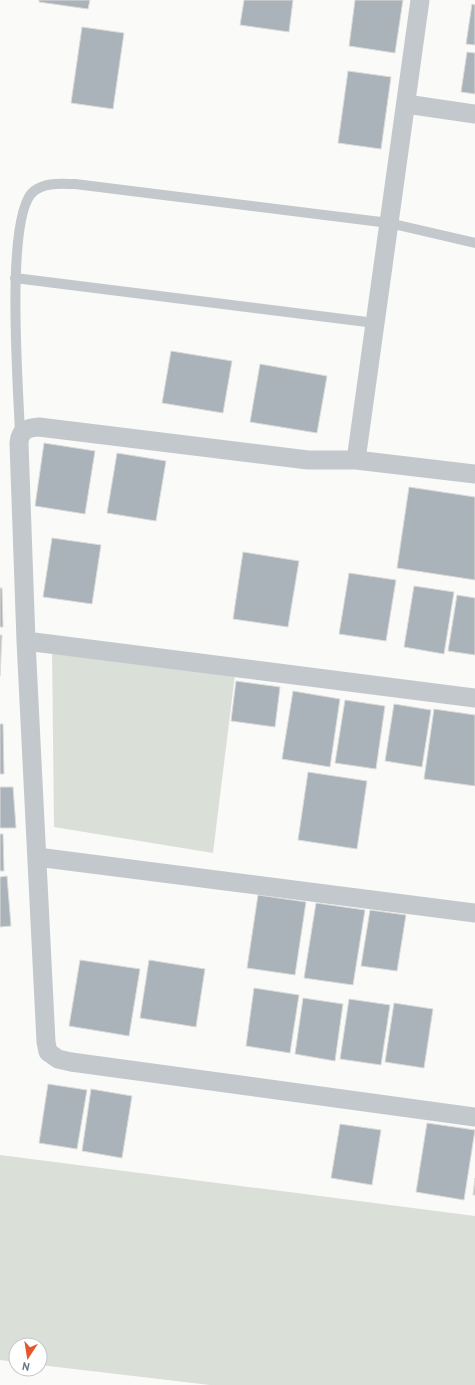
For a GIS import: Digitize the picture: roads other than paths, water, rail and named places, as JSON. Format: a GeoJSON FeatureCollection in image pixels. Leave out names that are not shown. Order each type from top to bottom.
{"type":"FeatureCollection","features":[{"type":"Feature","properties":{"kind":"street"},"geometry":{"type":"LineString","coordinates":[[356,460],[420,0]]}},
{"type":"Feature","properties":{"kind":"street"},"geometry":{"type":"LineString","coordinates":[[406,104],[475,114]]}},
{"type":"Feature","properties":{"kind":"street"},"geometry":{"type":"LineString","coordinates":[[475,474],[356,460],[308,460],[39,427],[25,430],[20,435],[26,641],[46,1042],[48,1052],[58,1059],[475,1117]]}},
{"type":"Feature","properties":{"kind":"street"},"geometry":{"type":"LineString","coordinates":[[26,641],[475,698]]}},
{"type":"Feature","properties":{"kind":"street"},"geometry":{"type":"LineString","coordinates":[[37,856],[475,913]]}},
{"type":"Feature","properties":{"kind":"lane"},"geometry":{"type":"LineString","coordinates":[[20,435],[15,278],[19,224],[25,206],[34,191],[53,183],[83,185],[389,223],[475,243]]}},
{"type":"Feature","properties":{"kind":"lane"},"geometry":{"type":"LineString","coordinates":[[15,278],[375,323]]}}]}
